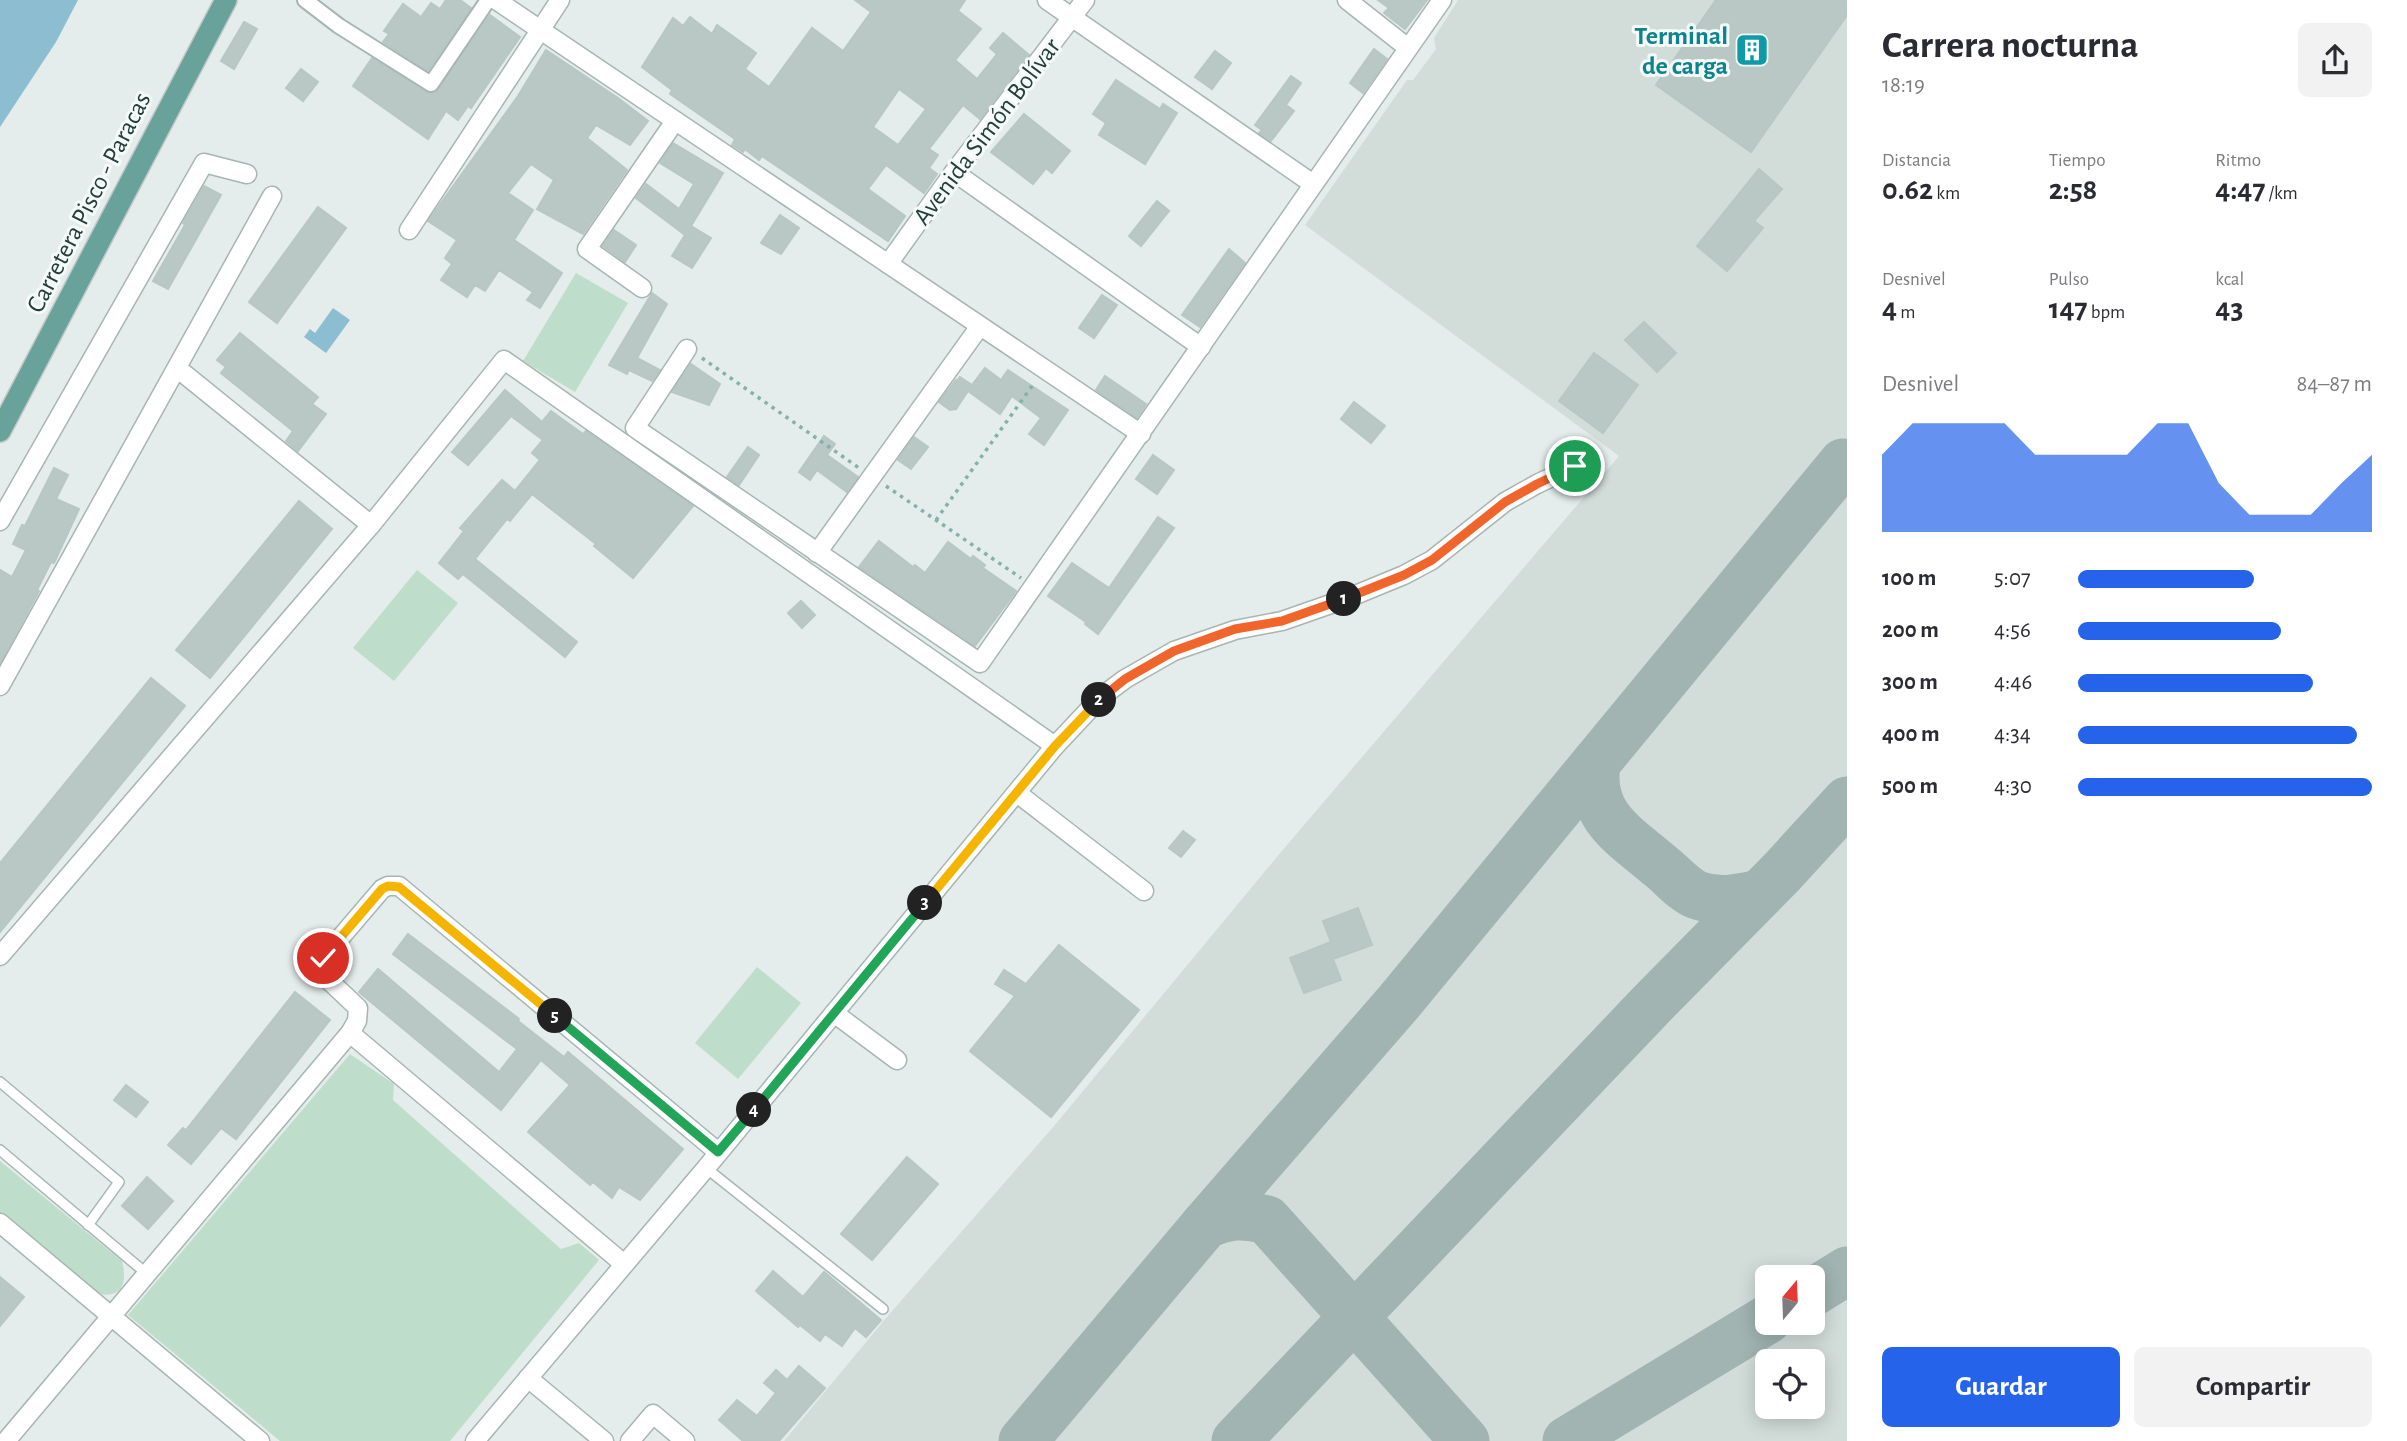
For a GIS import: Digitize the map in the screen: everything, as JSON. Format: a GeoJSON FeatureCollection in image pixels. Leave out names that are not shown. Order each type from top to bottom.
{"type":"FeatureCollection","features":[{"type":"Feature","properties":{"kind":"main road","name":"Carretera Pisco - Paracas"},"geometry":{"type":"LineString","coordinates":[[0,431],[226,0]]}},
{"type":"Feature","properties":{"kind":"street"},"geometry":{"type":"LineString","coordinates":[[305,0],[339,26],[431,84],[488,0]]}},
{"type":"Feature","properties":{"kind":"street"},"geometry":{"type":"LineString","coordinates":[[496,0],[1141,434]]}},
{"type":"Feature","properties":{"kind":"street"},"geometry":{"type":"LineString","coordinates":[[409,230],[560,0]]}},
{"type":"Feature","properties":{"kind":"street"},"geometry":{"type":"LineString","coordinates":[[1046,0],[1313,184]]}},
{"type":"Feature","properties":{"kind":"street","name":"Avenida Simón Bolívar"},"geometry":{"type":"LineString","coordinates":[[888,264],[954,172],[1086,0]]}},
{"type":"Feature","properties":{"kind":"street"},"geometry":{"type":"LineString","coordinates":[[1347,0],[1408,48]]}},
{"type":"Feature","properties":{"kind":"street"},"geometry":{"type":"LineString","coordinates":[[687,349],[635,428],[980,663],[1442,0]]}},
{"type":"Feature","properties":{"kind":"street"},"geometry":{"type":"LineString","coordinates":[[642,288],[587,249],[675,121]]}},
{"type":"Feature","properties":{"kind":"street"},"geometry":{"type":"LineString","coordinates":[[0,522],[204,163],[247,174]]}},
{"type":"Feature","properties":{"kind":"street"},"geometry":{"type":"LineString","coordinates":[[954,172],[1201,347]]}},
{"type":"Feature","properties":{"kind":"street"},"geometry":{"type":"LineString","coordinates":[[0,686],[272,196]]}},
{"type":"Feature","properties":{"kind":"street"},"geometry":{"type":"LineString","coordinates":[[817,553],[980,326]]}},
{"type":"Feature","properties":{"kind":"street"},"geometry":{"type":"LineString","coordinates":[[0,956],[371,525],[504,360],[1055,746]]}},
{"type":"Feature","properties":{"kind":"street"},"geometry":{"type":"LineString","coordinates":[[177,369],[371,525]]}},
{"type":"Feature","properties":{"kind":"street"},"geometry":{"type":"LineString","coordinates":[[475,1441],[706,1168],[1055,746],[1101,697],[1125,679],[1174,651],[1235,629],[1282,621],[1404,575],[1432,560],[1505,502],[1575,466]]}},
{"type":"Feature","properties":{"kind":"street"},"geometry":{"type":"LineString","coordinates":[[1017,793],[1144,891]]}},
{"type":"Feature","properties":{"kind":"street"},"geometry":{"type":"LineString","coordinates":[[6,1441],[350,1033],[357,1021],[358,1008],[318,971],[323,958],[382,889],[388,886],[399,887],[718,1152]]}},
{"type":"Feature","properties":{"kind":"street"},"geometry":{"type":"LineString","coordinates":[[834,1013],[897,1060]]}},
{"type":"Feature","properties":{"kind":"street"},"geometry":{"type":"LineString","coordinates":[[350,1033],[624,1264]]}},
{"type":"Feature","properties":{"kind":"street"},"geometry":{"type":"LineString","coordinates":[[0,1223],[260,1441]]}},
{"type":"Feature","properties":{"kind":"street"},"geometry":{"type":"LineString","coordinates":[[528,1378],[604,1441]]}},
{"type":"Feature","properties":{"kind":"street"},"geometry":{"type":"LineString","coordinates":[[630,1441],[653,1414],[685,1441]]}},
{"type":"Feature","properties":{"kind":"lane"},"geometry":{"type":"LineString","coordinates":[[0,1082],[119,1182],[88,1225]]}},
{"type":"Feature","properties":{"kind":"lane"},"geometry":{"type":"LineString","coordinates":[[0,1150],[147,1275]]}},
{"type":"Feature","properties":{"kind":"lane"},"geometry":{"type":"LineString","coordinates":[[706,1168],[883,1309]]}},
{"type":"Feature","properties":{"kind":"path"},"geometry":{"type":"LineString","coordinates":[[936,520],[1045,370]]}},
{"type":"Feature","properties":{"kind":"shaded area"},"geometry":{"type":"Polygon","coordinates":[[[1458,0],[1847,0],[1847,1441],[784,1441],[886,1318],[1054,1126],[1281,852],[1619,456],[1305,225],[1407,80],[1413,80],[1436,49],[1434,38],[1458,0]]]}},
{"type":"Feature","properties":{"kind":"green space"},"geometry":{"type":"Polygon","coordinates":[[[576,273],[628,303],[575,392],[523,361],[576,273]]]}},
{"type":"Feature","properties":{"kind":"green space"},"geometry":{"type":"Polygon","coordinates":[[[417,570],[458,603],[394,681],[353,648],[417,570]]]}},
{"type":"Feature","properties":{"kind":"green space"},"geometry":{"type":"Polygon","coordinates":[[[757,967],[801,1003],[738,1079],[695,1043],[757,967]]]}},
{"type":"Feature","properties":{"kind":"green space"},"geometry":{"type":"Polygon","coordinates":[[[350,1054],[394,1084],[393,1100],[561,1249],[579,1243],[599,1260],[450,1441],[280,1441],[128,1315],[350,1054]]]}},
{"type":"Feature","properties":{"kind":"green space"},"geometry":{"type":"Polygon","coordinates":[[[0,1161],[122,1261],[123,1284],[117,1292],[104,1295],[95,1293],[0,1213],[0,1161]]]}},
{"type":"Feature","properties":{"kind":"water"},"geometry":{"type":"Polygon","coordinates":[[[0,0],[78,0],[56,42],[0,127],[0,0]]]}},
{"type":"Feature","properties":{"kind":"water"},"geometry":{"type":"Polygon","coordinates":[[[333,308],[350,320],[326,353],[304,337],[310,329],[315,333],[333,308]]]}},
{"type":"Feature","properties":{"kind":"building"},"geometry":{"type":"Polygon","coordinates":[[[446,0],[460,0],[471,8],[428,71],[383,42],[389,34],[384,31],[403,4],[421,17],[431,3],[440,9],[446,0]]]}},
{"type":"Feature","properties":{"kind":"building"},"geometry":{"type":"Polygon","coordinates":[[[855,0],[965,0],[958,11],[981,29],[955,60],[977,79],[997,54],[990,48],[1003,33],[1029,55],[980,119],[963,105],[929,149],[938,155],[929,168],[937,174],[924,193],[886,165],[868,189],[905,216],[888,241],[762,156],[759,160],[745,149],[743,152],[732,145],[735,139],[670,94],[672,90],[642,67],[673,18],[683,26],[690,17],[712,34],[717,25],[756,53],[745,69],[769,87],[812,28],[843,51],[871,12],[855,0]],[[899,89],[873,127],[898,145],[926,109],[899,89]]]}},
{"type":"Feature","properties":{"kind":"building"},"geometry":{"type":"Polygon","coordinates":[[[1378,0],[1427,0],[1405,29],[1384,13],[1389,8],[1378,0]]]}},
{"type":"Feature","properties":{"kind":"building","name":"Terminal de carga"},"geometry":{"type":"Polygon","coordinates":[[[1716,0],[1847,0],[1847,15],[1751,152],[1656,85],[1716,0]]]}},
{"type":"Feature","properties":{"kind":"building"},"geometry":{"type":"Polygon","coordinates":[[[490,15],[520,37],[471,108],[468,106],[458,120],[446,111],[428,139],[353,86],[372,58],[426,92],[436,92],[490,15]]]}},
{"type":"Feature","properties":{"kind":"building"},"geometry":{"type":"Polygon","coordinates":[[[244,22],[257,29],[234,69],[221,61],[244,22]]]}},
{"type":"Feature","properties":{"kind":"building"},"geometry":{"type":"Polygon","coordinates":[[[1374,49],[1387,59],[1363,93],[1350,83],[1374,49]]]}},
{"type":"Feature","properties":{"kind":"building"},"geometry":{"type":"Polygon","coordinates":[[[546,50],[648,121],[630,145],[596,125],[587,138],[627,170],[583,234],[537,209],[554,180],[531,164],[508,193],[533,210],[514,240],[562,273],[540,308],[527,300],[533,292],[499,270],[485,291],[475,285],[467,297],[441,280],[452,264],[445,258],[457,240],[428,221],[518,96],[546,50]]]}},
{"type":"Feature","properties":{"kind":"building"},"geometry":{"type":"Polygon","coordinates":[[[1215,51],[1231,63],[1212,89],[1195,77],[1215,51]]]}},
{"type":"Feature","properties":{"kind":"building"},"geometry":{"type":"Polygon","coordinates":[[[301,69],[318,82],[303,101],[286,88],[301,69]]]}},
{"type":"Feature","properties":{"kind":"building"},"geometry":{"type":"Polygon","coordinates":[[[1291,76],[1301,83],[1286,105],[1294,111],[1271,141],[1259,133],[1262,130],[1255,125],[1291,76]]]}},
{"type":"Feature","properties":{"kind":"building"},"geometry":{"type":"Polygon","coordinates":[[[1116,80],[1160,109],[1163,104],[1177,113],[1145,164],[1099,135],[1106,123],[1093,114],[1116,80]]]}},
{"type":"Feature","properties":{"kind":"building"},"geometry":{"type":"Polygon","coordinates":[[[1024,114],[1070,151],[1052,173],[1046,168],[1033,184],[991,152],[1024,114]]]}},
{"type":"Feature","properties":{"kind":"building"},"geometry":{"type":"Polygon","coordinates":[[[673,143],[723,173],[691,226],[711,238],[692,268],[672,256],[685,235],[636,198],[646,184],[679,209],[694,184],[660,163],[673,143]]]}},
{"type":"Feature","properties":{"kind":"building"},"geometry":{"type":"Polygon","coordinates":[[[1759,169],[1782,189],[1754,221],[1763,228],[1727,271],[1697,246],[1759,169]]]}},
{"type":"Feature","properties":{"kind":"building"},"geometry":{"type":"Polygon","coordinates":[[[204,186],[221,195],[168,289],[153,281],[204,186]]]}},
{"type":"Feature","properties":{"kind":"building"},"geometry":{"type":"Polygon","coordinates":[[[1157,201],[1169,211],[1141,246],[1129,236],[1157,201]]]}},
{"type":"Feature","properties":{"kind":"building"},"geometry":{"type":"Polygon","coordinates":[[[318,207],[346,228],[277,323],[249,302],[318,207]]]}},
{"type":"Feature","properties":{"kind":"building"},"geometry":{"type":"Polygon","coordinates":[[[780,215],[799,228],[781,254],[761,243],[780,215]]]}},
{"type":"Feature","properties":{"kind":"building"},"geometry":{"type":"Polygon","coordinates":[[[614,230],[636,245],[625,262],[603,246],[614,230]]]}},
{"type":"Feature","properties":{"kind":"building"},"geometry":{"type":"Polygon","coordinates":[[[1229,249],[1245,263],[1200,327],[1182,315],[1229,249]]]}},
{"type":"Feature","properties":{"kind":"building"},"geometry":{"type":"Polygon","coordinates":[[[652,293],[667,304],[637,358],[660,370],[652,381],[629,370],[627,374],[609,365],[652,293]]]}},
{"type":"Feature","properties":{"kind":"building"},"geometry":{"type":"Polygon","coordinates":[[[1102,295],[1117,305],[1094,338],[1079,328],[1102,295]]]}},
{"type":"Feature","properties":{"kind":"building"},"geometry":{"type":"Polygon","coordinates":[[[1644,322],[1676,353],[1657,372],[1625,340],[1644,322]]]}},
{"type":"Feature","properties":{"kind":"building"},"geometry":{"type":"Polygon","coordinates":[[[240,333],[318,397],[312,404],[326,414],[298,451],[286,441],[293,431],[221,373],[226,367],[217,360],[240,333]]]}},
{"type":"Feature","properties":{"kind":"building"},"geometry":{"type":"Polygon","coordinates":[[[1594,353],[1638,385],[1603,433],[1559,401],[1594,353]]]}},
{"type":"Feature","properties":{"kind":"building"},"geometry":{"type":"Polygon","coordinates":[[[691,364],[720,384],[709,405],[672,392],[691,364]]]}},
{"type":"Feature","properties":{"kind":"building"},"geometry":{"type":"Polygon","coordinates":[[[985,368],[1001,380],[1008,370],[1068,410],[1044,445],[1029,434],[1041,418],[1012,396],[1000,414],[968,391],[956,409],[950,410],[939,402],[960,377],[972,385],[985,368]]]}},
{"type":"Feature","properties":{"kind":"building"},"geometry":{"type":"Polygon","coordinates":[[[1105,376],[1146,404],[1137,418],[1096,390],[1105,376]]]}},
{"type":"Feature","properties":{"kind":"building"},"geometry":{"type":"Polygon","coordinates":[[[505,390],[542,422],[551,411],[583,434],[586,431],[693,506],[633,578],[594,546],[596,544],[532,494],[510,521],[507,519],[475,559],[577,642],[565,657],[463,574],[458,579],[439,563],[464,531],[460,528],[502,480],[515,491],[540,460],[532,453],[543,440],[511,416],[468,465],[452,452],[505,390]]]}},
{"type":"Feature","properties":{"kind":"building"},"geometry":{"type":"Polygon","coordinates":[[[1354,402],[1385,426],[1371,443],[1341,419],[1354,402]]]}},
{"type":"Feature","properties":{"kind":"building"},"geometry":{"type":"Polygon","coordinates":[[[824,436],[835,444],[827,455],[858,477],[847,492],[817,470],[810,480],[799,472],[824,436]]]}},
{"type":"Feature","properties":{"kind":"building"},"geometry":{"type":"Polygon","coordinates":[[[914,437],[928,447],[911,469],[898,460],[914,437]]]}},
{"type":"Feature","properties":{"kind":"building"},"geometry":{"type":"Polygon","coordinates":[[[748,447],[759,455],[739,485],[727,477],[748,447]]]}},
{"type":"Feature","properties":{"kind":"building"},"geometry":{"type":"Polygon","coordinates":[[[1153,455],[1174,470],[1157,494],[1136,479],[1153,455]]]}},
{"type":"Feature","properties":{"kind":"building"},"geometry":{"type":"Polygon","coordinates":[[[54,468],[68,475],[56,499],[79,509],[54,563],[51,562],[37,590],[39,591],[0,663],[0,570],[12,577],[26,550],[13,544],[54,468]]]}},
{"type":"Feature","properties":{"kind":"building"},"geometry":{"type":"Polygon","coordinates":[[[299,501],[332,529],[210,678],[176,650],[299,501]]]}},
{"type":"Feature","properties":{"kind":"building"},"geometry":{"type":"Polygon","coordinates":[[[1158,517],[1174,528],[1098,634],[1085,624],[1086,622],[1048,596],[1072,563],[1109,588],[1158,517]]]}},
{"type":"Feature","properties":{"kind":"building"},"geometry":{"type":"Polygon","coordinates":[[[879,541],[925,573],[948,542],[971,559],[973,556],[985,565],[983,568],[1016,591],[975,646],[859,567],[879,541]]]}},
{"type":"Feature","properties":{"kind":"building"},"geometry":{"type":"Polygon","coordinates":[[[801,601],[815,615],[802,628],[788,613],[801,601]]]}},
{"type":"Feature","properties":{"kind":"building"},"geometry":{"type":"Polygon","coordinates":[[[151,678],[185,706],[0,932],[0,863],[151,678]]]}},
{"type":"Feature","properties":{"kind":"building"},"geometry":{"type":"Polygon","coordinates":[[[1183,831],[1195,840],[1181,857],[1169,848],[1183,831]]]}},
{"type":"Feature","properties":{"kind":"building"},"geometry":{"type":"Polygon","coordinates":[[[1358,908],[1372,945],[1333,959],[1341,980],[1304,993],[1290,958],[1331,942],[1323,921],[1358,908]]]}},
{"type":"Feature","properties":{"kind":"building"},"geometry":{"type":"Polygon","coordinates":[[[408,934],[564,1057],[568,1052],[683,1149],[640,1200],[619,1187],[612,1198],[593,1182],[590,1185],[528,1132],[570,1085],[541,1060],[501,1110],[359,992],[378,969],[499,1072],[517,1049],[393,954],[408,934]]]}},
{"type":"Feature","properties":{"kind":"building"},"geometry":{"type":"Polygon","coordinates":[[[1059,945],[1139,1010],[1051,1117],[970,1051],[1015,996],[995,984],[1004,970],[1026,984],[1059,945]]]}},
{"type":"Feature","properties":{"kind":"building"},"geometry":{"type":"Polygon","coordinates":[[[295,992],[330,1020],[236,1139],[221,1128],[191,1164],[168,1145],[183,1128],[186,1130],[295,992]]]}},
{"type":"Feature","properties":{"kind":"building"},"geometry":{"type":"Polygon","coordinates":[[[126,1085],[148,1102],[136,1117],[114,1100],[126,1085]]]}},
{"type":"Feature","properties":{"kind":"building"},"geometry":{"type":"Polygon","coordinates":[[[907,1157],[938,1184],[872,1260],[841,1234],[907,1157]]]}},
{"type":"Feature","properties":{"kind":"building"},"geometry":{"type":"Polygon","coordinates":[[[147,1177],[173,1201],[148,1229],[122,1206],[147,1177]]]}},
{"type":"Feature","properties":{"kind":"building"},"geometry":{"type":"Polygon","coordinates":[[[773,1271],[803,1297],[824,1272],[881,1320],[866,1337],[855,1328],[842,1346],[825,1334],[820,1341],[800,1325],[798,1327],[756,1291],[773,1271]]]}},
{"type":"Feature","properties":{"kind":"building"},"geometry":{"type":"Polygon","coordinates":[[[0,1277],[24,1297],[0,1326],[0,1277]]]}},
{"type":"Feature","properties":{"kind":"building"},"geometry":{"type":"Polygon","coordinates":[[[799,1366],[825,1388],[779,1441],[743,1441],[719,1420],[737,1400],[757,1416],[776,1393],[764,1383],[776,1370],[787,1380],[799,1366]]]}},
{"type":"Feature","properties":{"kind":"taxiway"},"geometry":{"type":"LineString","coordinates":[[1023,1441],[1205,1225],[1398,1003],[1843,463]]}},
{"type":"Feature","properties":{"kind":"taxiway"},"geometry":{"type":"LineString","coordinates":[[1596,763],[1598,797],[1611,823],[1682,886],[1697,895],[1721,900],[1760,894]]}},
{"type":"Feature","properties":{"kind":"taxiway"},"geometry":{"type":"LineString","coordinates":[[1236,1441],[1847,801]]}},
{"type":"Feature","properties":{"kind":"taxiway"},"geometry":{"type":"LineString","coordinates":[[1205,1225],[1236,1216],[1267,1220],[1465,1441]]}},
{"type":"Feature","properties":{"kind":"taxiway"},"geometry":{"type":"LineString","coordinates":[[1825,1285],[1847,1271]]}},
{"type":"Feature","properties":{"kind":"taxiway"},"geometry":{"type":"LineString","coordinates":[[1567,1441],[1755,1327]]}},
{"type":"Feature","properties":{"kind":"place","name":"Terminal de carga"},"geometry":{"type":"Point","coordinates":[1752,50]}},
{"type":"Feature","properties":{"kind":"route"},"geometry":{"type":"LineString","coordinates":[[323,958],[382,889],[388,886],[399,887],[718,1152],[1055,746],[1101,697],[1125,679],[1174,651],[1235,629],[1282,621],[1404,575],[1457,542],[1505,502],[1575,466]]}}]}
